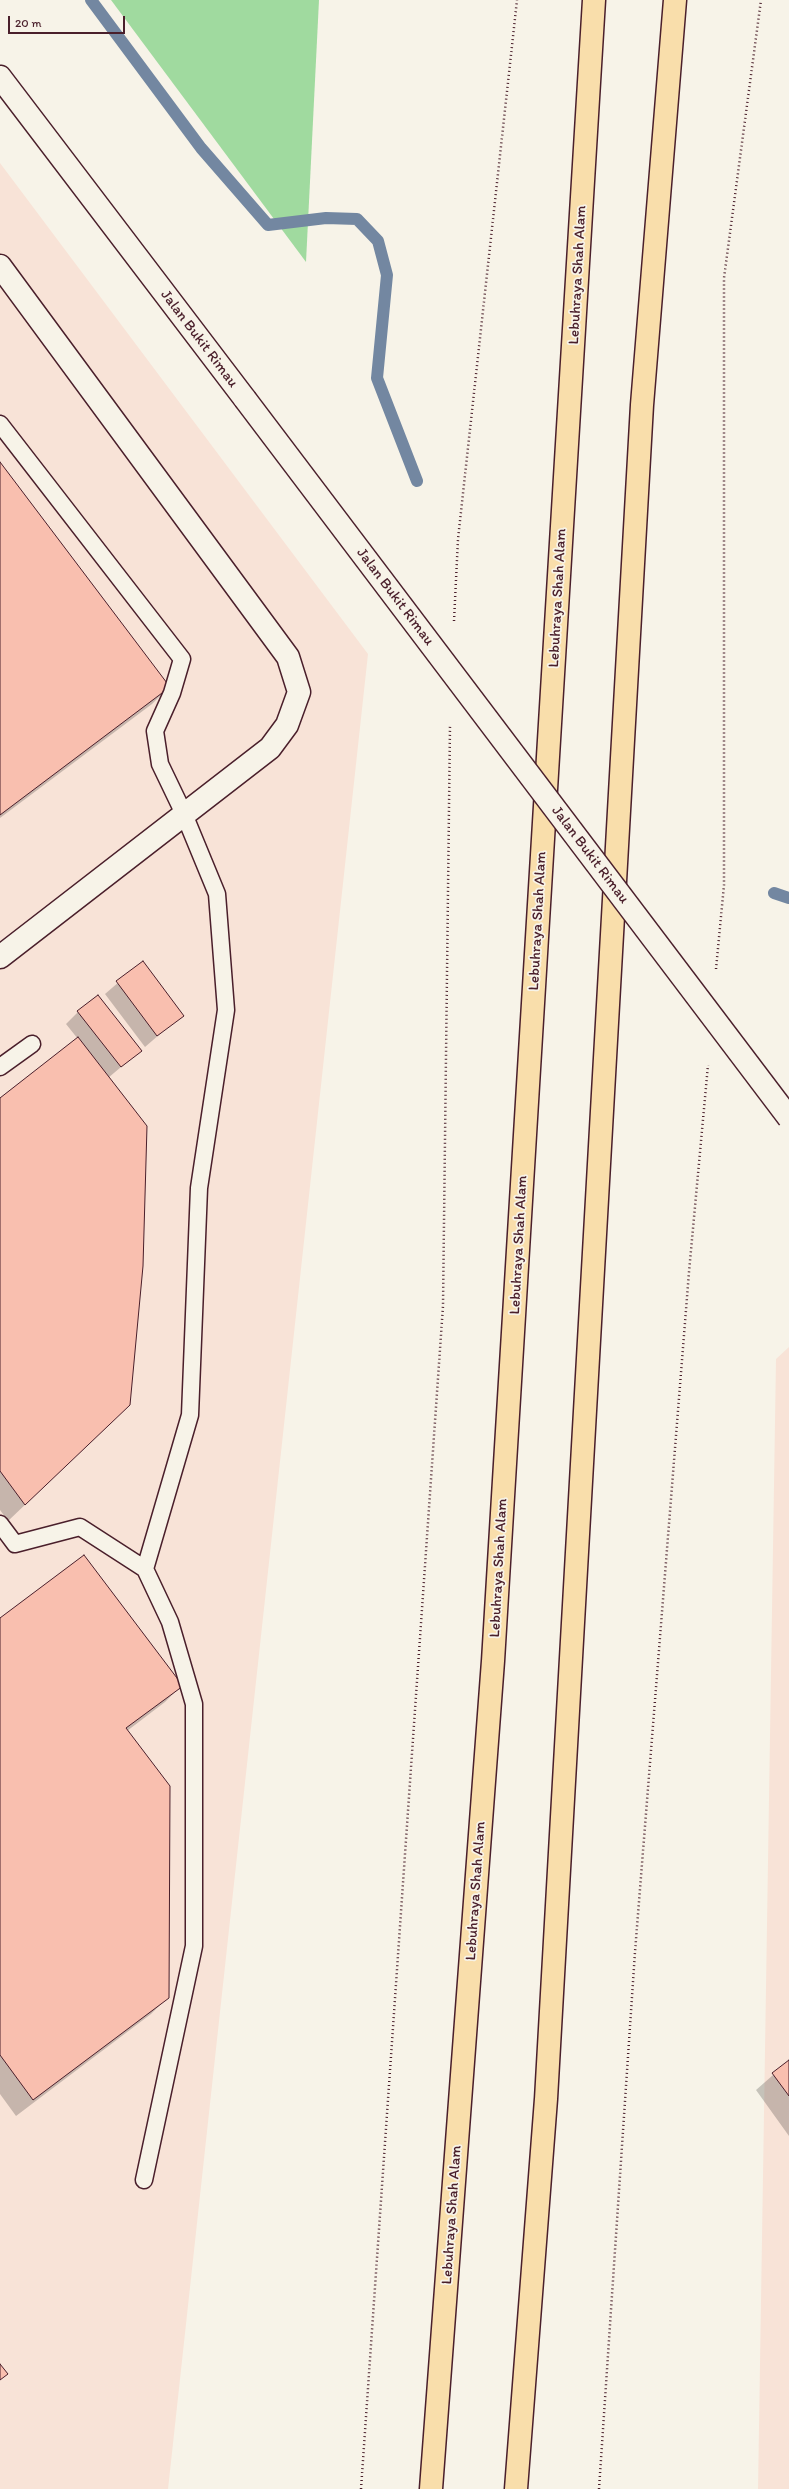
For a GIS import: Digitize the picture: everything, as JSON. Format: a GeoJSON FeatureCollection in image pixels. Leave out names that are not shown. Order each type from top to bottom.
{"type":"FeatureCollection","features":[{"type":"Feature","properties":{"kind":"highway","name":"Lebuhraya Shah Alam"},"geometry":{"type":"LineString","coordinates":[[431,2489],[493,1661],[594,0]]}},
{"type":"Feature","properties":{"kind":"highway"},"geometry":{"type":"LineString","coordinates":[[516,2489],[546,2092],[642,405],[675,0]]}},
{"type":"Feature","properties":{"kind":"street","name":"Jalan Bukit Rimau"},"geometry":{"type":"LineString","coordinates":[[0,76],[789,1118]]}},
{"type":"Feature","properties":{"kind":"street"},"geometry":{"type":"LineString","coordinates":[[0,266],[288,657],[299,692],[287,725],[270,748],[0,957]]}},
{"type":"Feature","properties":{"kind":"lane"},"geometry":{"type":"LineString","coordinates":[[0,424],[182,660],[172,693],[155,731],[160,764],[184,814],[217,894],[226,1010],[199,1188],[190,1415],[145,1570]]}},
{"type":"Feature","properties":{"kind":"lane"},"geometry":{"type":"LineString","coordinates":[[0,1067],[32,1044]]}},
{"type":"Feature","properties":{"kind":"lane"},"geometry":{"type":"LineString","coordinates":[[0,1524],[15,1544],[80,1527],[145,1570],[170,1622],[194,1704],[194,1946],[144,2180]]}},
{"type":"Feature","properties":{"kind":"path"},"geometry":{"type":"LineString","coordinates":[[454,625],[459,531],[517,0]]}},
{"type":"Feature","properties":{"kind":"path"},"geometry":{"type":"LineString","coordinates":[[716,972],[724,885],[724,278],[761,0]]}},
{"type":"Feature","properties":{"kind":"path"},"geometry":{"type":"LineString","coordinates":[[361,2489],[443,1306],[450,718]]}},
{"type":"Feature","properties":{"kind":"path"},"geometry":{"type":"LineString","coordinates":[[598,2489],[636,1936],[688,1280],[708,1059]]}},
{"type":"Feature","properties":{"kind":"shaded area"},"geometry":{"type":"Polygon","coordinates":[[[0,163],[368,654],[168,2489],[0,2489],[0,163]]]}},
{"type":"Feature","properties":{"kind":"shaded area"},"geometry":{"type":"Polygon","coordinates":[[[789,1347],[789,2489],[758,2489],[776,1359],[789,1347]]]}},
{"type":"Feature","properties":{"kind":"green space"},"geometry":{"type":"Polygon","coordinates":[[[111,0],[319,0],[306,262],[111,0]]]}},
{"type":"Feature","properties":{"kind":"building"},"geometry":{"type":"Polygon","coordinates":[[[0,462],[170,687],[0,815],[0,462]]]}},
{"type":"Feature","properties":{"kind":"building"},"geometry":{"type":"Polygon","coordinates":[[[143,961],[184,1016],[157,1036],[116,981],[143,961]]]}},
{"type":"Feature","properties":{"kind":"building"},"geometry":{"type":"Polygon","coordinates":[[[98,995],[142,1051],[121,1067],[77,1011],[98,995]]]}},
{"type":"Feature","properties":{"kind":"building"},"geometry":{"type":"Polygon","coordinates":[[[78,1037],[147,1126],[143,1266],[130,1405],[25,1505],[0,1471],[0,1098],[78,1037]]]}},
{"type":"Feature","properties":{"kind":"building"},"geometry":{"type":"Polygon","coordinates":[[[84,1555],[183,1686],[126,1728],[170,1786],[169,1998],[33,2100],[0,2055],[0,1618],[84,1555]]]}},
{"type":"Feature","properties":{"kind":"building"},"geometry":{"type":"Polygon","coordinates":[[[789,2060],[789,2096],[772,2073],[789,2060]]]}},
{"type":"Feature","properties":{"kind":"building"},"geometry":{"type":"Polygon","coordinates":[[[0,2364],[8,2374],[0,2380],[0,2364]]]}},
{"type":"Feature","properties":{"kind":"waterway"},"geometry":{"type":"LineString","coordinates":[[91,0],[201,148],[268,225],[326,218],[357,219],[378,241],[387,275],[377,378],[417,481]]}},
{"type":"Feature","properties":{"kind":"waterway"},"geometry":{"type":"LineString","coordinates":[[774,893],[789,898]]}}]}
